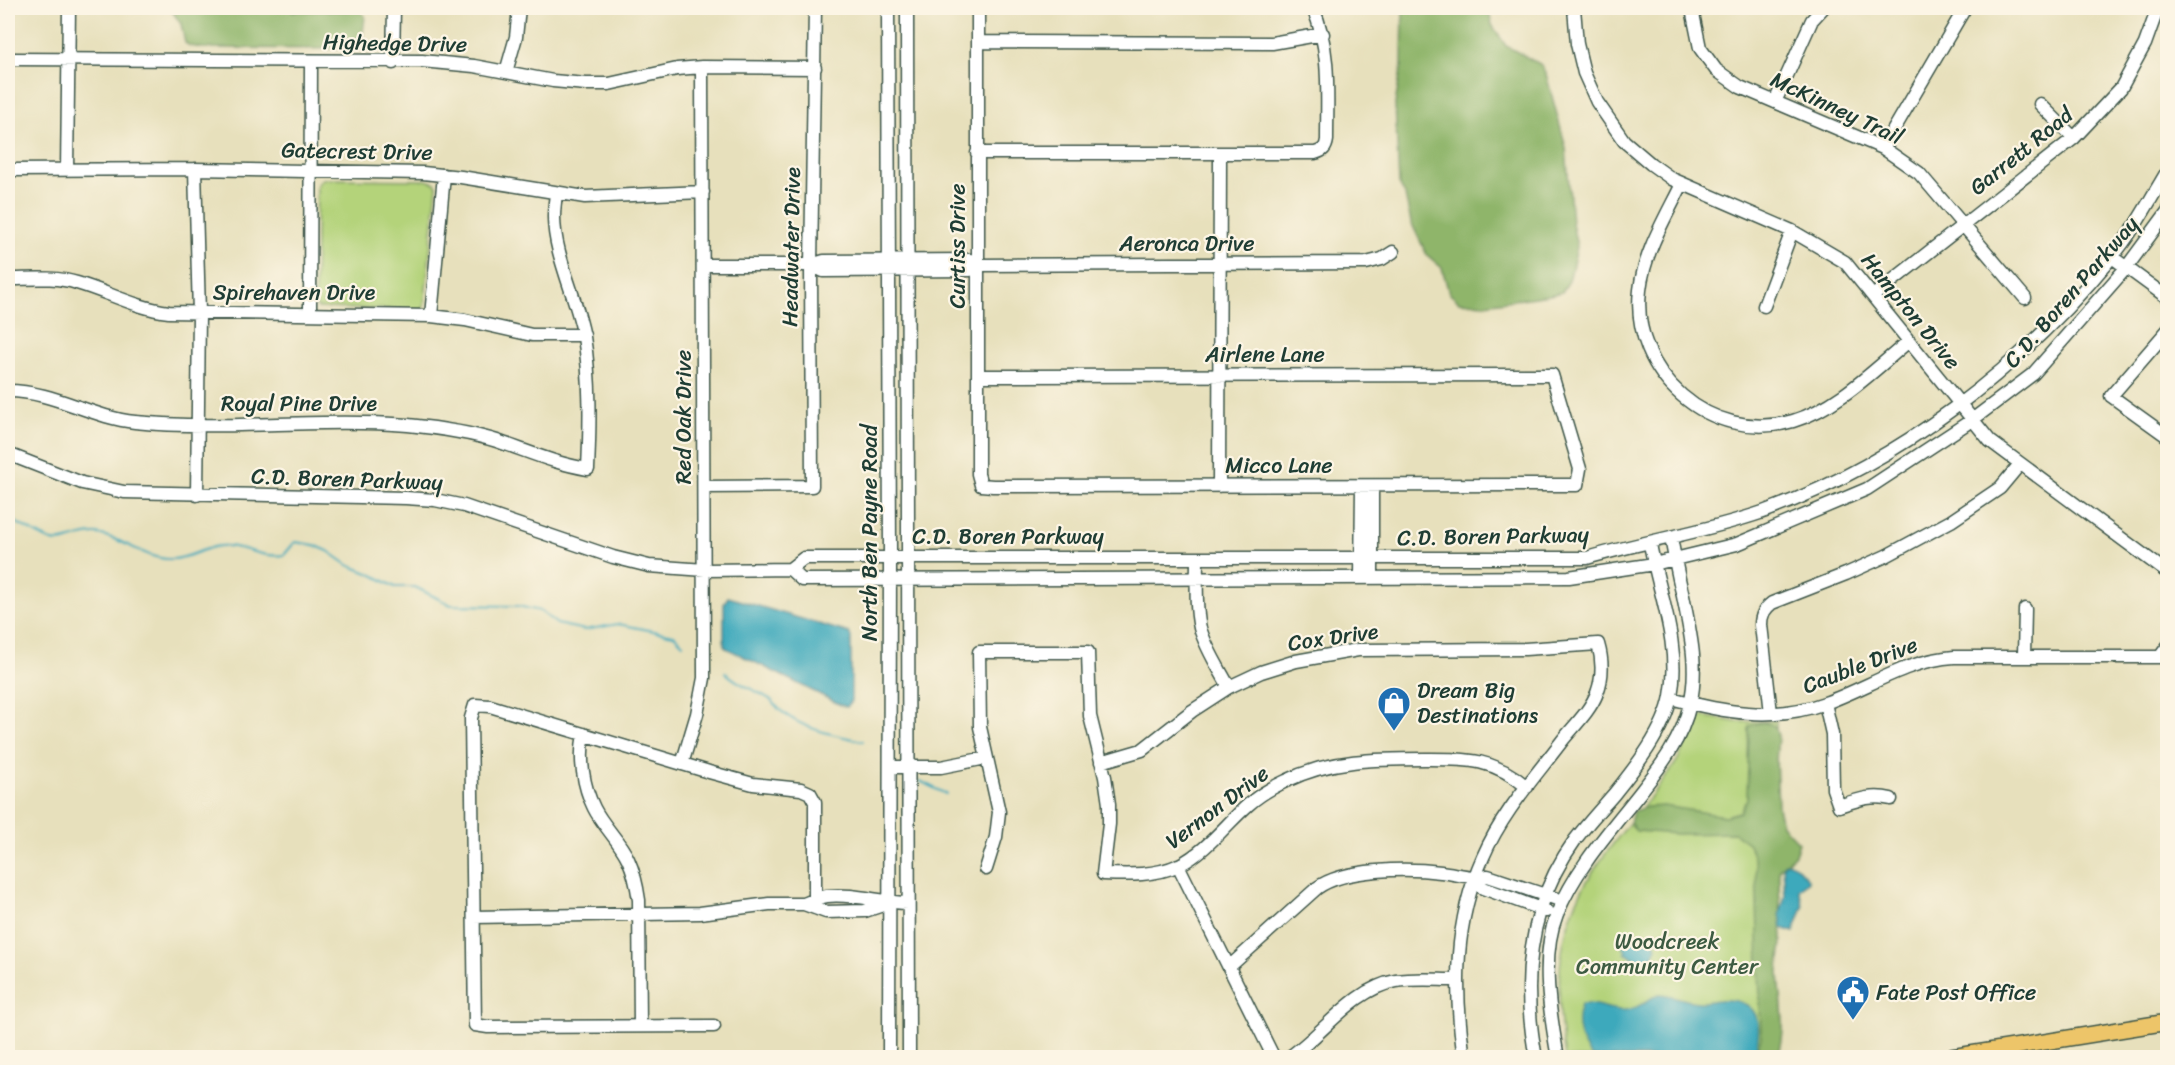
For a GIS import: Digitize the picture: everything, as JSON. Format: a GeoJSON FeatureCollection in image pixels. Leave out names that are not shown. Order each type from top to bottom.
{"type":"FeatureCollection","features":[{"type":"Feature","properties":{"kind":"main road"},"geometry":{"type":"LineString","coordinates":[[1945,1058],[2168,1022]]}},
{"type":"Feature","properties":{"kind":"street"},"geometry":{"type":"LineString","coordinates":[[68,170],[69,8]]}},
{"type":"Feature","properties":{"kind":"street"},"geometry":{"type":"LineString","coordinates":[[393,63],[394,8]]}},
{"type":"Feature","properties":{"kind":"street"},"geometry":{"type":"LineString","coordinates":[[506,72],[516,37],[519,8]]}},
{"type":"Feature","properties":{"kind":"street","name":"Headwater Drive"},"geometry":{"type":"LineString","coordinates":[[704,487],[812,486],[811,265],[815,8]]}},
{"type":"Feature","properties":{"kind":"street","name":"North Ben Payne Road"},"geometry":{"type":"LineString","coordinates":[[888,8],[889,1058]]}},
{"type":"Feature","properties":{"kind":"street","name":"North Ben Payne Road"},"geometry":{"type":"LineString","coordinates":[[907,8],[909,1058]]}},
{"type":"Feature","properties":{"kind":"street","name":"Curtiss Drive"},"geometry":{"type":"LineString","coordinates":[[978,8],[978,474],[981,485]]}},
{"type":"Feature","properties":{"kind":"street"},"geometry":{"type":"LineString","coordinates":[[977,153],[1220,154],[1323,151],[1327,140],[1327,59],[1323,34],[1313,8]]}},
{"type":"Feature","properties":{"kind":"street","name":"Hampton Drive"},"geometry":{"type":"LineString","coordinates":[[1574,8],[1580,58],[1590,87],[1602,110],[1624,141],[1662,172],[1682,184],[1792,231],[1845,262],[1990,441],[2168,573]]}},
{"type":"Feature","properties":{"kind":"street","name":"McKinney Trail"},"geometry":{"type":"LineString","coordinates":[[1694,8],[1693,14],[1700,48],[1716,70],[1740,87],[1883,148],[1919,173],[2025,298]]}},
{"type":"Feature","properties":{"kind":"street"},"geometry":{"type":"LineString","coordinates":[[1775,102],[1812,20],[1823,8]]}},
{"type":"Feature","properties":{"kind":"street"},"geometry":{"type":"LineString","coordinates":[[1883,148],[1965,8]]}},
{"type":"Feature","properties":{"kind":"street","name":"Garrett Road"},"geometry":{"type":"LineString","coordinates":[[1873,296],[2074,138],[2121,88],[2145,44],[2158,8]]}},
{"type":"Feature","properties":{"kind":"street"},"geometry":{"type":"LineString","coordinates":[[978,42],[1272,43],[1323,34]]}},
{"type":"Feature","properties":{"kind":"street","name":"Highedge Drive"},"geometry":{"type":"LineString","coordinates":[[8,59],[454,63],[554,81],[609,84],[677,69],[702,67],[814,68]]}},
{"type":"Feature","properties":{"kind":"street"},"geometry":{"type":"LineString","coordinates":[[310,313],[311,62]]}},
{"type":"Feature","properties":{"kind":"street","name":"Red Oak Drive"},"geometry":{"type":"LineString","coordinates":[[682,764],[697,714],[704,678],[702,67]]}},
{"type":"Feature","properties":{"kind":"street"},"geometry":{"type":"LineString","coordinates":[[2040,104],[2074,138]]}},
{"type":"Feature","properties":{"kind":"street"},"geometry":{"type":"LineString","coordinates":[[1219,486],[1220,154]]}},
{"type":"Feature","properties":{"kind":"street"},"geometry":{"type":"LineString","coordinates":[[195,169],[199,313],[198,495]]}},
{"type":"Feature","properties":{"kind":"street","name":"Gatecrest Drive"},"geometry":{"type":"LineString","coordinates":[[8,170],[195,169],[444,175],[556,194],[607,198],[703,192]]}},
{"type":"Feature","properties":{"kind":"street","name":"C.D. Boren Parkway"},"geometry":{"type":"LineString","coordinates":[[8,454],[82,483],[124,492],[435,500],[464,506],[613,557],[649,566],[705,570],[790,569],[804,558],[1587,558],[1650,544],[1764,511],[1857,470],[1909,439],[1960,404],[2036,339],[2112,257],[2140,219],[2168,170]]}},
{"type":"Feature","properties":{"kind":"street"},"geometry":{"type":"LineString","coordinates":[[431,316],[444,175]]}},
{"type":"Feature","properties":{"kind":"street"},"geometry":{"type":"LineString","coordinates":[[1682,184],[1645,263],[1639,292],[1639,314],[1643,337],[1653,360],[1666,380],[1689,402],[1709,415],[1733,422],[1759,426],[1794,421],[1837,399],[1909,341]]}},
{"type":"Feature","properties":{"kind":"street"},"geometry":{"type":"LineString","coordinates":[[556,194],[554,217],[556,236],[584,335]]}},
{"type":"Feature","properties":{"kind":"street","name":"C.D. Boren Parkway"},"geometry":{"type":"LineString","coordinates":[[790,569],[802,580],[1569,577],[1676,560],[1737,544],[1867,489],[1972,420],[2033,374],[2126,268],[2168,211]]}},
{"type":"Feature","properties":{"kind":"street"},"geometry":{"type":"LineString","coordinates":[[1764,306],[1792,231]]}},
{"type":"Feature","properties":{"kind":"street","name":"Aeronca Drive"},"geometry":{"type":"LineString","coordinates":[[704,265],[811,265],[823,271],[889,266],[969,270],[978,265],[1366,263],[1382,259],[1393,252]]}},
{"type":"Feature","properties":{"kind":"street"},"geometry":{"type":"LineString","coordinates":[[2112,257],[2168,298]]}},
{"type":"Feature","properties":{"kind":"street","name":"Spirehaven Drive"},"geometry":{"type":"LineString","coordinates":[[8,279],[75,282],[158,311],[431,316],[465,320],[532,335],[584,335]]}},
{"type":"Feature","properties":{"kind":"street"},"geometry":{"type":"LineString","coordinates":[[2168,330],[2111,396],[2168,436]]}},
{"type":"Feature","properties":{"kind":"street","name":"Royal Pine Drive"},"geometry":{"type":"LineString","coordinates":[[8,391],[45,395],[98,414],[151,423],[377,424],[434,428],[495,441],[569,466],[588,469],[589,375],[584,335]]}},
{"type":"Feature","properties":{"kind":"street","name":"Airlene Lane"},"geometry":{"type":"LineString","coordinates":[[978,376],[1552,375],[1580,469],[1577,485]]}},
{"type":"Feature","properties":{"kind":"street"},"geometry":{"type":"LineString","coordinates":[[1772,713],[1761,619],[1767,607],[1876,561],[1951,522],[1995,492],[2020,464]]}},
{"type":"Feature","properties":{"kind":"street","name":"Micco Lane"},"geometry":{"type":"LineString","coordinates":[[981,485],[1577,485]]}},
{"type":"Feature","properties":{"kind":"street"},"geometry":{"type":"LineString","coordinates":[[1367,486],[1367,578]]}},
{"type":"Feature","properties":{"kind":"street"},"geometry":{"type":"LineString","coordinates":[[1558,1058],[1548,980],[1549,953],[1556,915],[1577,875],[1668,756],[1681,732],[1690,704],[1694,684],[1694,655],[1671,538]]}},
{"type":"Feature","properties":{"kind":"street"},"geometry":{"type":"LineString","coordinates":[[1536,1058],[1530,1012],[1529,967],[1540,908],[1545,894],[1550,881],[1575,840],[1632,772],[1664,716],[1671,698],[1674,664],[1671,642],[1650,544]]}},
{"type":"Feature","properties":{"kind":"street"},"geometry":{"type":"LineString","coordinates":[[1197,558],[1198,613],[1202,634],[1229,687]]}},
{"type":"Feature","properties":{"kind":"street"},"geometry":{"type":"LineString","coordinates":[[2024,657],[2025,609]]}},
{"type":"Feature","properties":{"kind":"street","name":"Cox Drive"},"geometry":{"type":"LineString","coordinates":[[1101,762],[1134,753],[1149,746],[1192,711],[1229,687],[1273,667],[1334,653],[1371,650],[1539,649],[1598,644],[1602,669],[1596,696],[1527,787]]}},
{"type":"Feature","properties":{"kind":"street","name":"Cauble Drive"},"geometry":{"type":"LineString","coordinates":[[1671,698],[1733,713],[1772,713],[1825,703],[1931,659],[2160,657],[2168,646]]}},
{"type":"Feature","properties":{"kind":"street"},"geometry":{"type":"LineString","coordinates":[[986,869],[996,837],[999,812],[995,787],[986,758],[980,717],[979,652],[1088,652],[1090,716],[1101,762]]}},
{"type":"Feature","properties":{"kind":"street"},"geometry":{"type":"LineString","coordinates":[[1825,703],[1832,734],[1833,789],[1839,806],[1867,797],[1891,799]]}},
{"type":"Feature","properties":{"kind":"street"},"geometry":{"type":"LineString","coordinates":[[714,1026],[488,1027],[476,1025],[471,718],[475,705],[490,706],[753,784],[801,789],[810,793],[815,802],[812,904]]}},
{"type":"Feature","properties":{"kind":"street"},"geometry":{"type":"LineString","coordinates":[[584,735],[582,759],[589,795],[594,809],[628,859],[636,885],[639,914],[640,1026]]}},
{"type":"Feature","properties":{"kind":"street"},"geometry":{"type":"LineString","coordinates":[[890,767],[941,767],[986,758]]}},
{"type":"Feature","properties":{"kind":"street","name":"Vernon Drive"},"geometry":{"type":"LineString","coordinates":[[1101,762],[1109,804],[1103,874],[1144,874],[1178,865],[1200,851],[1248,805],[1265,793],[1300,775],[1326,766],[1368,760],[1470,759],[1498,767],[1527,787]]}},
{"type":"Feature","properties":{"kind":"street"},"geometry":{"type":"LineString","coordinates":[[1464,1058],[1458,1015],[1457,980],[1461,931],[1474,879],[1498,827],[1527,787]]}},
{"type":"Feature","properties":{"kind":"street"},"geometry":{"type":"LineString","coordinates":[[1591,820],[1606,835]]}},
{"type":"Feature","properties":{"kind":"street"},"geometry":{"type":"LineString","coordinates":[[1178,865],[1274,1058]]}},
{"type":"Feature","properties":{"kind":"street"},"geometry":{"type":"LineString","coordinates":[[1229,967],[1323,884],[1336,878],[1369,871],[1432,871],[1474,879],[1488,876],[1563,901]]}},
{"type":"Feature","properties":{"kind":"street"},"geometry":{"type":"LineString","coordinates":[[1474,879],[1483,888],[1556,915]]}},
{"type":"Feature","properties":{"kind":"street"},"geometry":{"type":"LineString","coordinates":[[474,917],[700,913],[769,904],[812,904],[826,896],[863,897],[890,903],[908,903]]}},
{"type":"Feature","properties":{"kind":"street"},"geometry":{"type":"LineString","coordinates":[[1288,1058],[1310,1042],[1355,1000],[1373,989],[1399,981],[1457,980]]}},
{"type":"Feature","properties":{"kind":"green space"},"geometry":{"type":"Polygon","coordinates":[[[170,8],[285,8],[293,11],[360,11],[365,16],[361,49],[190,46],[185,43],[181,24],[170,8]]]}},
{"type":"Feature","properties":{"kind":"green space"},"geometry":{"type":"Polygon","coordinates":[[[1403,8],[1486,8],[1492,25],[1506,46],[1540,64],[1546,74],[1566,148],[1572,223],[1577,247],[1569,281],[1562,292],[1485,304],[1459,302],[1449,293],[1442,268],[1427,255],[1411,222],[1405,195],[1399,184],[1395,104],[1402,65],[1403,8]]]}},
{"type":"Feature","properties":{"kind":"green space"},"geometry":{"type":"Polygon","coordinates":[[[323,179],[426,180],[435,183],[437,186],[422,310],[318,308],[315,304],[317,185],[323,179]]]}},
{"type":"Feature","properties":{"kind":"green space","name":"Woodcreek Community Center"},"geometry":{"type":"Polygon","coordinates":[[[1695,715],[1736,722],[1776,721],[1777,838],[1771,1057],[1565,1058],[1559,979],[1566,930],[1574,907],[1601,860],[1677,761],[1686,743],[1695,715]]]}},
{"type":"Feature","properties":{"kind":"green space"},"geometry":{"type":"Polygon","coordinates":[[[1763,722],[1775,726],[1778,736],[1776,761],[1778,807],[1782,825],[1799,843],[1795,854],[1779,869],[1782,939],[1779,972],[1783,1035],[1778,1056],[1775,1057],[1759,1057],[1757,1050],[1761,1037],[1756,865],[1749,844],[1734,833],[1677,834],[1636,831],[1630,823],[1633,811],[1647,807],[1664,806],[1725,816],[1740,812],[1747,799],[1749,726],[1763,722]]]}},
{"type":"Feature","properties":{"kind":"water"},"geometry":{"type":"Polygon","coordinates":[[[728,597],[849,633],[851,637],[851,701],[847,707],[726,648],[724,645],[724,604],[728,597]]]}},
{"type":"Feature","properties":{"kind":"water"},"geometry":{"type":"Polygon","coordinates":[[[1787,862],[1796,866],[1808,879],[1799,890],[1803,906],[1794,932],[1782,928],[1780,913],[1785,896],[1783,865],[1787,862]]]}},
{"type":"Feature","properties":{"kind":"water"},"geometry":{"type":"Polygon","coordinates":[[[1635,933],[1655,942],[1657,947],[1651,961],[1645,963],[1625,953],[1626,950],[1623,948],[1629,935],[1635,933]]]}},
{"type":"Feature","properties":{"kind":"water"},"geometry":{"type":"Polygon","coordinates":[[[1658,994],[1695,1002],[1732,1000],[1749,1007],[1755,1013],[1758,1021],[1759,1030],[1755,1052],[1746,1058],[1592,1057],[1579,1032],[1578,1018],[1581,1004],[1624,1010],[1640,1005],[1658,994]]]}},
{"type":"Feature","properties":{"kind":"waterway"},"geometry":{"type":"LineString","coordinates":[[8,518],[52,541],[58,542],[96,534],[116,539],[144,553],[164,559],[181,558],[220,546],[276,556],[284,555],[295,542],[314,545],[328,551],[348,565],[395,587],[415,587],[451,605],[518,606],[540,611],[557,624],[585,630],[618,624],[674,635],[683,644]]}},
{"type":"Feature","properties":{"kind":"waterway"},"geometry":{"type":"LineString","coordinates":[[725,672],[770,699],[781,711],[799,723],[820,731],[863,741]]}},
{"type":"Feature","properties":{"kind":"waterway"},"geometry":{"type":"LineString","coordinates":[[920,781],[946,794]]}},
{"type":"Feature","properties":{"kind":"place","name":"Dream Big Destinations"},"geometry":{"type":"Point","coordinates":[1394,732]}},
{"type":"Feature","properties":{"kind":"place","name":"Fate Post Office"},"geometry":{"type":"Point","coordinates":[1853,1021]}}]}
